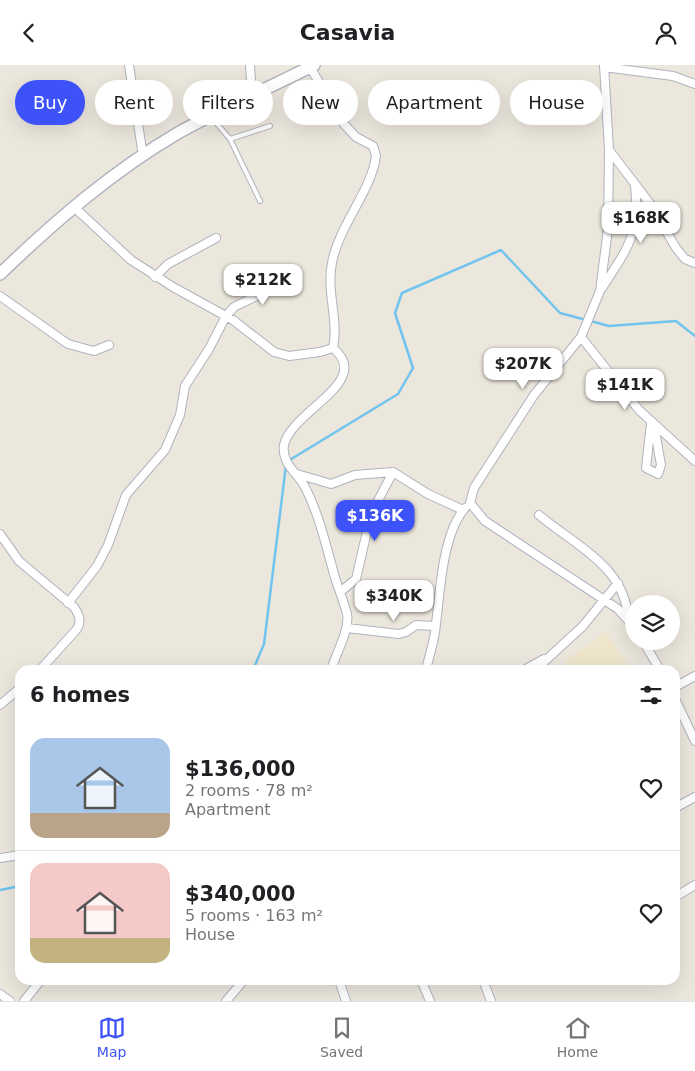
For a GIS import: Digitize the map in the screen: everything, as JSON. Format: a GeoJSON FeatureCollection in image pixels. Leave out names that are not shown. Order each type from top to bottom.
{"type":"FeatureCollection","features":[{"type":"Feature","properties":{"kind":"main road"},"geometry":{"type":"LineString","coordinates":[[273,86],[312,66]]}},
{"type":"Feature","properties":{"kind":"main road"},"geometry":{"type":"LineString","coordinates":[[0,273],[74,207],[142,156],[195,125]]}},
{"type":"Feature","properties":{"kind":"street"},"geometry":{"type":"LineString","coordinates":[[129,65],[142,156]]}},
{"type":"Feature","properties":{"kind":"street"},"geometry":{"type":"LineString","coordinates":[[250,65],[251,80]]}},
{"type":"Feature","properties":{"kind":"street"},"geometry":{"type":"LineString","coordinates":[[312,66],[343,123],[356,137],[373,146],[376,155],[331,264],[331,290],[335,330],[333,348]]}},
{"type":"Feature","properties":{"kind":"street"},"geometry":{"type":"LineString","coordinates":[[600,291],[608,229],[609,150],[604,66],[672,76],[695,84]]}},
{"type":"Feature","properties":{"kind":"street"},"geometry":{"type":"LineString","coordinates":[[609,150],[660,221],[676,248],[685,259],[695,263]]}},
{"type":"Feature","properties":{"kind":"street"},"geometry":{"type":"LineString","coordinates":[[427,665],[446,556],[463,511],[470,503],[474,488],[534,395],[581,337],[600,291],[624,253],[637,220],[635,185]]}},
{"type":"Feature","properties":{"kind":"street"},"geometry":{"type":"LineString","coordinates":[[74,207],[125,254],[155,277],[226,316],[281,355],[320,353],[333,348]]}},
{"type":"Feature","properties":{"kind":"street"},"geometry":{"type":"LineString","coordinates":[[608,229],[625,222],[637,220],[660,221]]}},
{"type":"Feature","properties":{"kind":"street"},"geometry":{"type":"LineString","coordinates":[[155,277],[176,259],[216,237]]}},
{"type":"Feature","properties":{"kind":"street"},"geometry":{"type":"LineString","coordinates":[[68,603],[97,566],[117,523],[126,495],[166,449],[180,415],[185,386],[209,349],[226,316],[234,307],[287,281]]}},
{"type":"Feature","properties":{"kind":"street"},"geometry":{"type":"LineString","coordinates":[[0,296],[68,344],[94,351],[109,345]]}},
{"type":"Feature","properties":{"kind":"street"},"geometry":{"type":"LineString","coordinates":[[581,337],[609,375],[652,424],[695,461]]}},
{"type":"Feature","properties":{"kind":"street"},"geometry":{"type":"LineString","coordinates":[[333,348],[341,355],[344,361],[342,381],[298,420],[288,433],[284,447],[286,462],[290,470],[303,484],[312,505],[347,614],[347,629],[333,665]]}},
{"type":"Feature","properties":{"kind":"street"},"geometry":{"type":"LineString","coordinates":[[652,424],[661,465],[658,474],[646,468],[652,424]]}},
{"type":"Feature","properties":{"kind":"street"},"geometry":{"type":"LineString","coordinates":[[290,470],[306,478],[331,484],[355,475],[393,472],[428,494],[463,511]]}},
{"type":"Feature","properties":{"kind":"street"},"geometry":{"type":"LineString","coordinates":[[340,592],[356,579],[371,514],[393,472]]}},
{"type":"Feature","properties":{"kind":"street"},"geometry":{"type":"LineString","coordinates":[[470,503],[485,521],[604,600],[625,618]]}},
{"type":"Feature","properties":{"kind":"street"},"geometry":{"type":"LineString","coordinates":[[538,515],[602,563],[618,583],[625,600]]}},
{"type":"Feature","properties":{"kind":"street"},"geometry":{"type":"LineString","coordinates":[[0,534],[19,561],[77,612],[80,624],[44,665]]}},
{"type":"Feature","properties":{"kind":"street"},"geometry":{"type":"LineString","coordinates":[[540,665],[576,633],[618,583]]}},
{"type":"Feature","properties":{"kind":"street"},"geometry":{"type":"LineString","coordinates":[[347,629],[399,634],[406,632],[416,625],[435,625]]}},
{"type":"Feature","properties":{"kind":"street"},"geometry":{"type":"LineString","coordinates":[[648,650],[657,665]]}},
{"type":"Feature","properties":{"kind":"street"},"geometry":{"type":"LineString","coordinates":[[531,665],[545,659]]}},
{"type":"Feature","properties":{"kind":"street"},"geometry":{"type":"LineString","coordinates":[[680,684],[695,676]]}},
{"type":"Feature","properties":{"kind":"street"},"geometry":{"type":"LineString","coordinates":[[0,705],[15,692]]}},
{"type":"Feature","properties":{"kind":"street"},"geometry":{"type":"LineString","coordinates":[[680,710],[695,741]]}},
{"type":"Feature","properties":{"kind":"street"},"geometry":{"type":"LineString","coordinates":[[680,805],[695,797]]}},
{"type":"Feature","properties":{"kind":"street"},"geometry":{"type":"LineString","coordinates":[[0,857],[15,856]]}},
{"type":"Feature","properties":{"kind":"street"},"geometry":{"type":"LineString","coordinates":[[680,894],[695,885]]}},
{"type":"Feature","properties":{"kind":"street"},"geometry":{"type":"LineString","coordinates":[[24,1001],[37,985]]}},
{"type":"Feature","properties":{"kind":"street"},"geometry":{"type":"LineString","coordinates":[[226,1001],[240,985]]}},
{"type":"Feature","properties":{"kind":"street"},"geometry":{"type":"LineString","coordinates":[[341,985],[346,1001]]}},
{"type":"Feature","properties":{"kind":"street"},"geometry":{"type":"LineString","coordinates":[[423,985],[430,1001]]}},
{"type":"Feature","properties":{"kind":"street"},"geometry":{"type":"LineString","coordinates":[[485,985],[491,1001]]}},
{"type":"Feature","properties":{"kind":"street"},"geometry":{"type":"LineString","coordinates":[[0,994],[10,1001]]}},
{"type":"Feature","properties":{"kind":"lane"},"geometry":{"type":"LineString","coordinates":[[218,125],[230,139],[260,201]]}},
{"type":"Feature","properties":{"kind":"lane"},"geometry":{"type":"LineString","coordinates":[[230,139],[270,126]]}},
{"type":"Feature","properties":{"kind":"shaded area"},"geometry":{"type":"Polygon","coordinates":[[[606,632],[628,665],[565,665],[566,660],[606,632]]]}},
{"type":"Feature","properties":{"kind":"waterway"},"geometry":{"type":"LineString","coordinates":[[288,461],[398,394],[413,368],[395,313],[402,293],[501,250],[560,313],[609,326],[676,321],[695,336]]}},
{"type":"Feature","properties":{"kind":"waterway"},"geometry":{"type":"LineString","coordinates":[[255,665],[264,644],[286,465]]}},
{"type":"Feature","properties":{"kind":"waterway"},"geometry":{"type":"LineString","coordinates":[[0,890],[15,887]]}}]}
